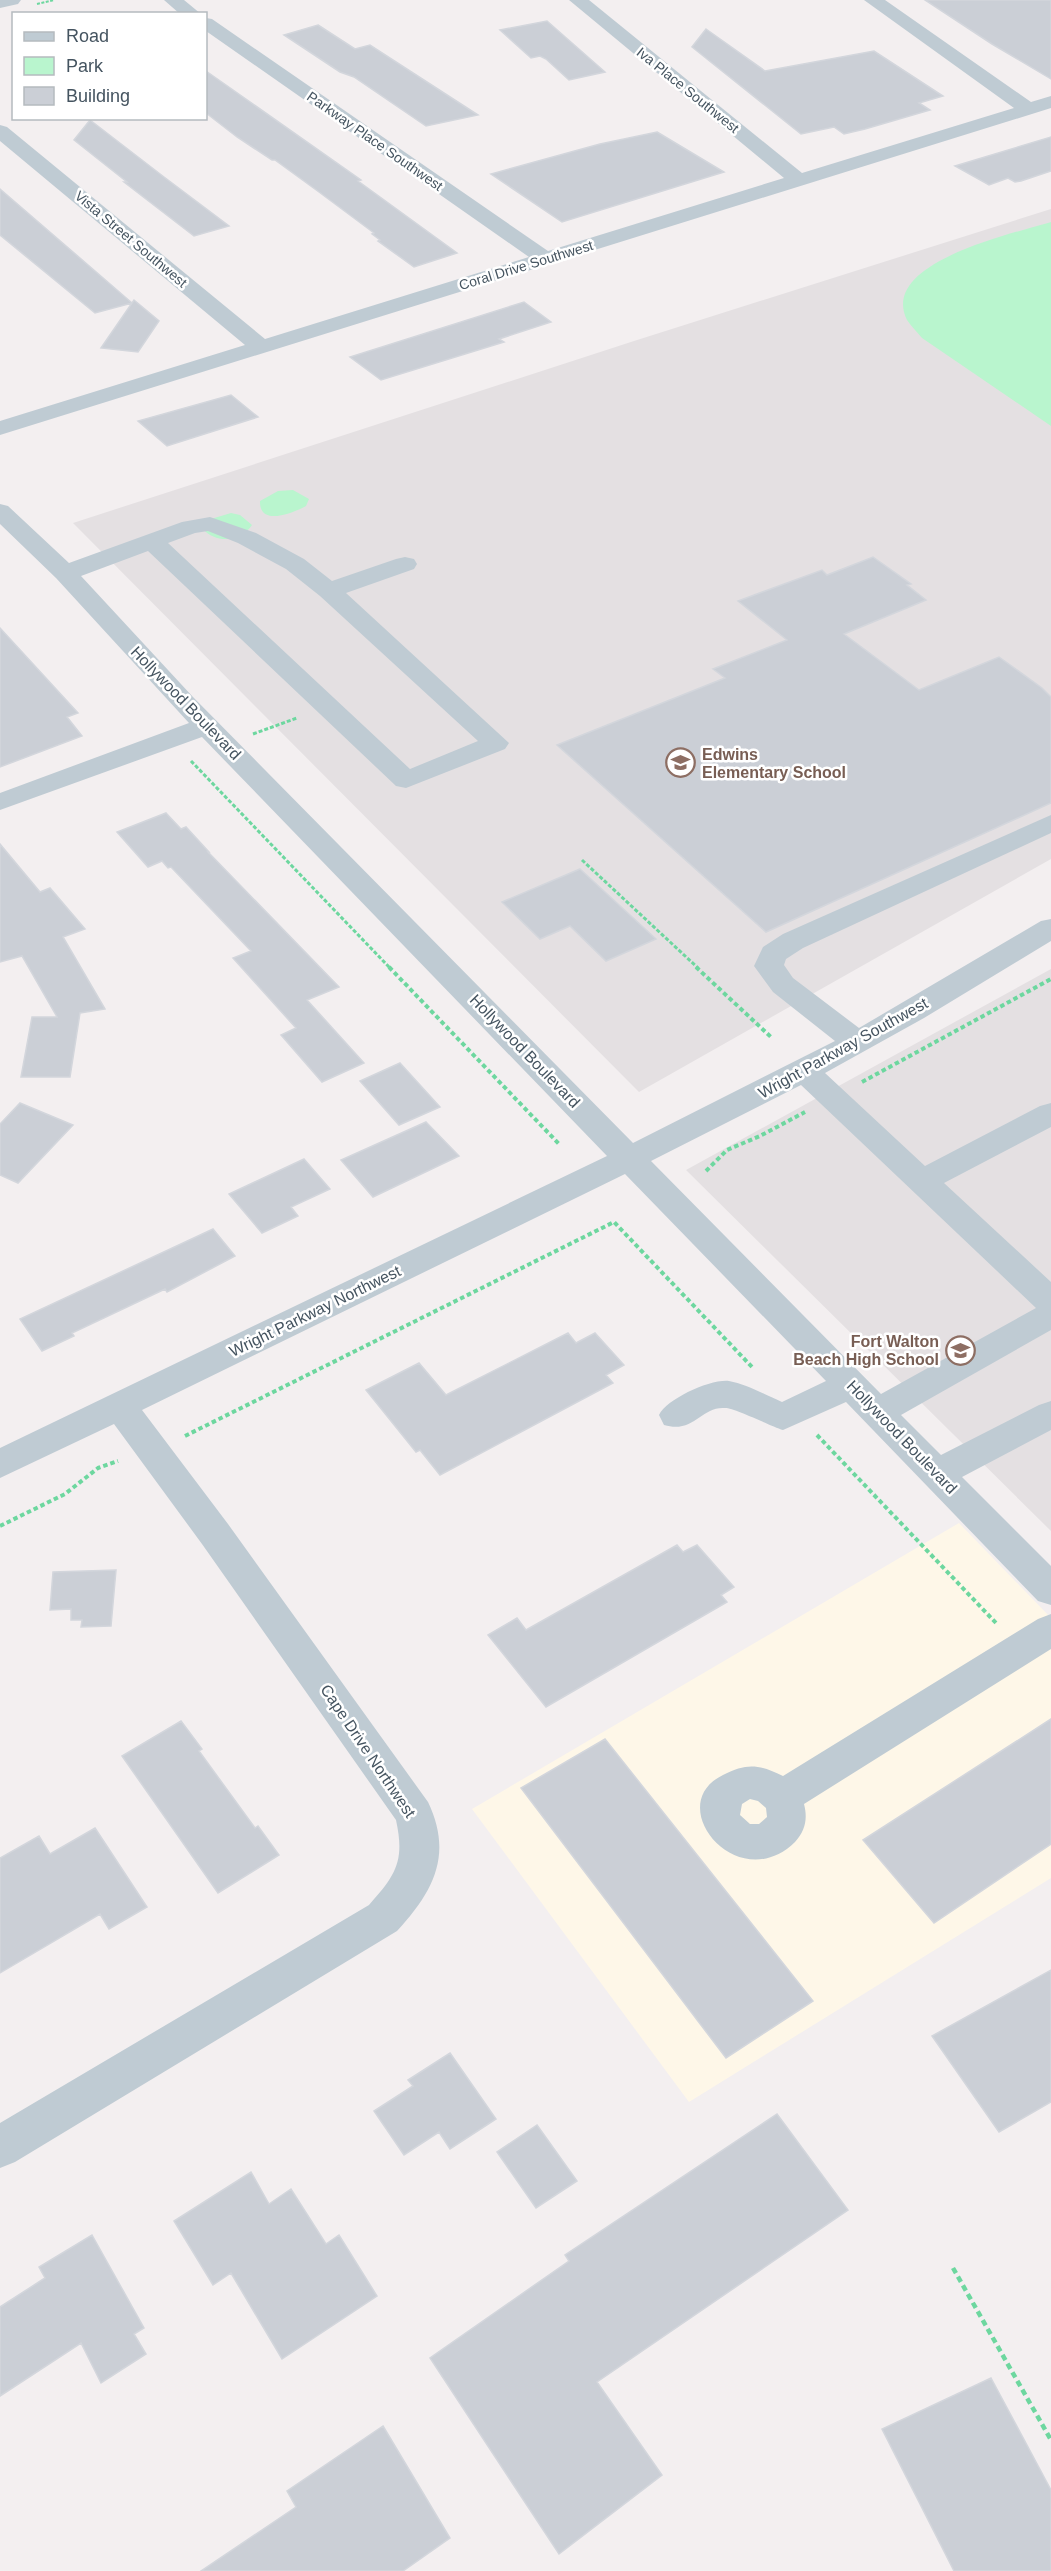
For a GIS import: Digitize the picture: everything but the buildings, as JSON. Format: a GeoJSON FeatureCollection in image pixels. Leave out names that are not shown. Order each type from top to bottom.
{"type":"FeatureCollection","features":[{"type":"Feature","properties":{"kind":"street"},"geometry":{"type":"LineString","coordinates":[[0,3],[12,0]]}},
{"type":"Feature","properties":{"kind":"street"},"geometry":{"type":"LineString","coordinates":[[173,0],[189,12]]}},
{"type":"Feature","properties":{"kind":"street","name":"Iva Place Southwest"},"geometry":{"type":"LineString","coordinates":[[578,0],[798,180]]}},
{"type":"Feature","properties":{"kind":"street"},"geometry":{"type":"LineString","coordinates":[[873,0],[1028,109]]}},
{"type":"Feature","properties":{"kind":"street","name":"Parkway Place Southwest"},"geometry":{"type":"LineString","coordinates":[[207,24],[544,259]]}},
{"type":"Feature","properties":{"kind":"street","name":"Coral Drive Southwest"},"geometry":{"type":"LineString","coordinates":[[0,428],[1051,102]]}},
{"type":"Feature","properties":{"kind":"street","name":"Vista Street Southwest"},"geometry":{"type":"LineString","coordinates":[[0,131],[261,347]]}},
{"type":"Feature","properties":{"kind":"street","name":"Hollywood Boulevard"},"geometry":{"type":"LineString","coordinates":[[0,511],[65,573],[216,735],[1051,1590]]}},
{"type":"Feature","properties":{"kind":"street"},"geometry":{"type":"LineString","coordinates":[[65,573],[190,527],[210,524],[247,538],[295,564],[329,591],[496,742],[406,780],[151,542]]}},
{"type":"Feature","properties":{"kind":"street"},"geometry":{"type":"LineString","coordinates":[[329,591],[405,564]]}},
{"type":"Feature","properties":{"kind":"street"},"geometry":{"type":"LineString","coordinates":[[0,802],[216,735]]}},
{"type":"Feature","properties":{"kind":"street"},"geometry":{"type":"LineString","coordinates":[[857,1042],[783,985],[769,966],[773,954],[793,941],[1051,823]]}},
{"type":"Feature","properties":{"kind":"street","name":"Wright Parkway Southwest"},"geometry":{"type":"LineString","coordinates":[[630,1158],[804,1071],[1051,928]]}},
{"type":"Feature","properties":{"kind":"street"},"geometry":{"type":"LineString","coordinates":[[804,1071],[1051,1302]]}},
{"type":"Feature","properties":{"kind":"street"},"geometry":{"type":"LineString","coordinates":[[922,1181],[1051,1114]]}},
{"type":"Feature","properties":{"kind":"street","name":"Wright Parkway Northwest"},"geometry":{"type":"LineString","coordinates":[[0,1464],[630,1158]]}},
{"type":"Feature","properties":{"kind":"street"},"geometry":{"type":"LineString","coordinates":[[878,1412],[1051,1315]]}},
{"type":"Feature","properties":{"kind":"street"},"geometry":{"type":"LineString","coordinates":[[676,1415],[700,1401],[727,1394],[783,1417],[850,1384]]}},
{"type":"Feature","properties":{"kind":"street","name":"Cape Drive Northwest"},"geometry":{"type":"LineString","coordinates":[[0,2147],[384,1918],[409,1890],[420,1862],[421,1839],[414,1814],[120,1406]]}},
{"type":"Feature","properties":{"kind":"street"},"geometry":{"type":"LineString","coordinates":[[938,1473],[1051,1414]]}},
{"type":"Feature","properties":{"kind":"street"},"geometry":{"type":"LineString","coordinates":[[782,1797],[1036,1640]]}},
{"type":"Feature","properties":{"kind":"path"},"geometry":{"type":"LineString","coordinates":[[328,706],[216,735],[188,758],[560,1145]]}},
{"type":"Feature","properties":{"kind":"path"},"geometry":{"type":"LineString","coordinates":[[582,860],[772,1038]]}},
{"type":"Feature","properties":{"kind":"path"},"geometry":{"type":"LineString","coordinates":[[706,1171],[727,1150],[760,1136],[833,1098],[1051,979]]}},
{"type":"Feature","properties":{"kind":"path"},"geometry":{"type":"LineString","coordinates":[[0,1526],[65,1494],[98,1468],[177,1440],[614,1222],[753,1369]]}},
{"type":"Feature","properties":{"kind":"path"},"geometry":{"type":"LineString","coordinates":[[794,1412],[1036,1640]]}},
{"type":"Feature","properties":{"kind":"path"},"geometry":{"type":"LineString","coordinates":[[953,2268],[1051,2440]]}},
{"type":"Feature","properties":{"kind":"shaded area","name":"Edwins Elementary School"},"geometry":{"type":"Polygon","coordinates":[[[1051,209],[1051,859],[639,1092],[73,523],[634,341],[1051,209]]]}},
{"type":"Feature","properties":{"kind":"shaded area","name":"Fort Walton Beach High School"},"geometry":{"type":"Polygon","coordinates":[[[1051,969],[1051,1531],[686,1170],[1051,969]]]}},
{"type":"Feature","properties":{"kind":"shaded area"},"geometry":{"type":"Polygon","coordinates":[[[959,1523],[1051,1618],[1051,1878],[689,2102],[472,1809],[959,1523]]]}},
{"type":"Feature","properties":{"kind":"green space"},"geometry":{"type":"Polygon","coordinates":[[[1051,222],[1051,426],[922,338],[907,320],[903,300],[912,282],[931,266],[955,253],[1051,222]]]}},
{"type":"Feature","properties":{"kind":"green space"},"geometry":{"type":"Polygon","coordinates":[[[293,490],[309,499],[306,506],[278,516],[265,514],[261,509],[260,501],[278,491],[293,490]]]}},
{"type":"Feature","properties":{"kind":"green space"},"geometry":{"type":"Polygon","coordinates":[[[231,513],[240,515],[252,525],[242,535],[221,539],[208,534],[203,529],[211,519],[231,513]]]}},
{"type":"Feature","properties":{"kind":"place","name":"Edwins Elementary School"},"geometry":{"type":"Point","coordinates":[681,763]}},
{"type":"Feature","properties":{"kind":"place","name":"Fort Walton Beach High School"},"geometry":{"type":"Point","coordinates":[960,1350]}}]}
